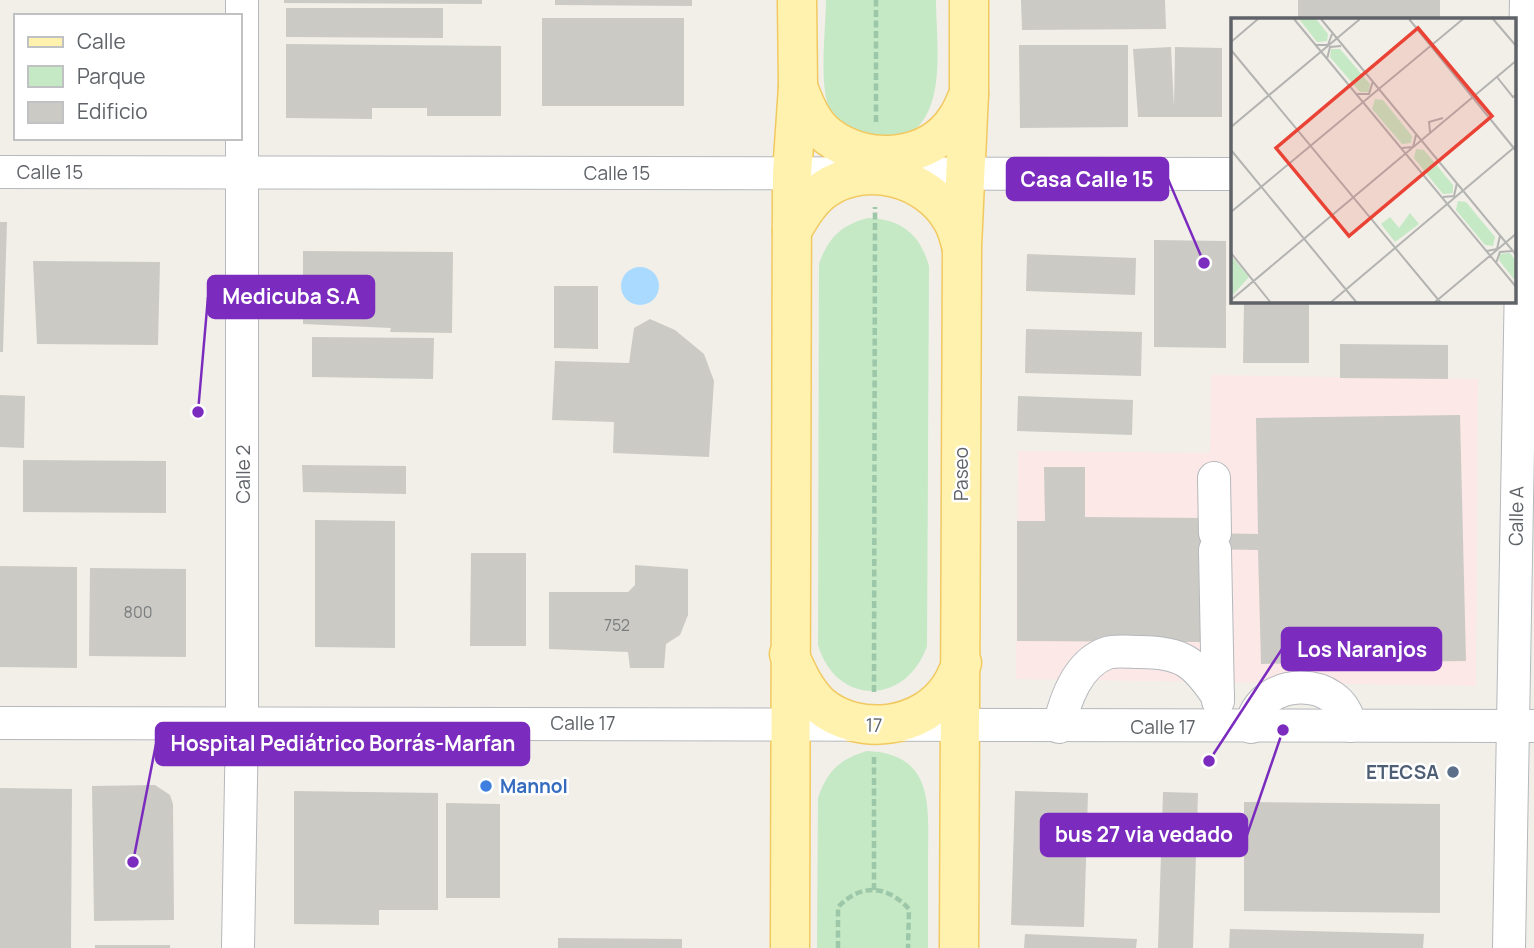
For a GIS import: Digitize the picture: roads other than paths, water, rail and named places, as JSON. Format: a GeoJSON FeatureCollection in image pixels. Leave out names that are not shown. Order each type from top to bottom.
{"type":"FeatureCollection","features":[{"type":"Feature","properties":{"kind":"main road"},"geometry":{"type":"LineString","coordinates":[[789,948],[792,174],[798,86],[797,0]]}},
{"type":"Feature","properties":{"kind":"main road","name":"Paseo"},"geometry":{"type":"LineString","coordinates":[[959,948],[962,247],[969,93],[969,0]]}},
{"type":"Feature","properties":{"kind":"main road"},"geometry":{"type":"LineString","coordinates":[[798,86],[808,113],[827,136],[934,197],[952,220],[962,247]]}},
{"type":"Feature","properties":{"kind":"main road"},"geometry":{"type":"LineString","coordinates":[[792,231],[805,208],[826,189],[936,140],[956,120],[969,93]]}},
{"type":"Feature","properties":{"kind":"main road"},"geometry":{"type":"LineString","coordinates":[[789,652],[802,682],[820,705],[846,719],[874,726],[903,722],[929,709],[949,688],[962,662]]}},
{"type":"Feature","properties":{"kind":"street","name":"Calle 2"},"geometry":{"type":"LineString","coordinates":[[238,948],[242,723],[242,0]]}},
{"type":"Feature","properties":{"kind":"street","name":"Calle A"},"geometry":{"type":"LineString","coordinates":[[1509,948],[1523,726],[1526,0]]}},
{"type":"Feature","properties":{"kind":"street","name":"Calle 15"},"geometry":{"type":"LineString","coordinates":[[0,172],[792,174],[875,165],[965,174],[1231,174]]}},
{"type":"Feature","properties":{"kind":"street"},"geometry":{"type":"LineString","coordinates":[[1214,478],[1219,712]]}},
{"type":"Feature","properties":{"kind":"street"},"geometry":{"type":"LineString","coordinates":[[1059,727],[1064,702],[1084,670],[1109,652],[1169,652],[1191,664],[1206,678],[1219,712]]}},
{"type":"Feature","properties":{"kind":"street","name":"Calle 17"},"geometry":{"type":"LineString","coordinates":[[959,726],[1059,727],[1219,712],[1251,727],[1523,726]]}},
{"type":"Feature","properties":{"kind":"street","name":"Calle 17"},"geometry":{"type":"LineString","coordinates":[[0,723],[788,723]]}},
{"type":"Feature","properties":{"kind":"street","name":"17"},"geometry":{"type":"LineString","coordinates":[[788,723],[959,726]]}},
{"type":"Feature","properties":{"kind":"water"},"geometry":{"type":"Polygon","coordinates":[[[640,267],[653,273],[659,286],[653,299],[640,305],[627,299],[621,286],[627,273],[640,267]]]}},
{"type":"Feature","properties":{"kind":"place","name":"Casa Calle 15"},"geometry":{"type":"Point","coordinates":[1204,263]}},
{"type":"Feature","properties":{"kind":"place","name":"Medicuba S.A"},"geometry":{"type":"Point","coordinates":[198,412]}},
{"type":"Feature","properties":{"kind":"place","name":"bus 27 via vedado"},"geometry":{"type":"Point","coordinates":[1283,730]}},
{"type":"Feature","properties":{"kind":"place","name":"Los Naranjos"},"geometry":{"type":"Point","coordinates":[1209,761]}},
{"type":"Feature","properties":{"kind":"place","name":"ETECSA"},"geometry":{"type":"Point","coordinates":[1453,772]}},
{"type":"Feature","properties":{"kind":"place","name":"Mannol"},"geometry":{"type":"Point","coordinates":[486,786]}},
{"type":"Feature","properties":{"kind":"place","name":"Hospital Pediátrico Borrás-Marfan"},"geometry":{"type":"Point","coordinates":[133,862]}}]}
